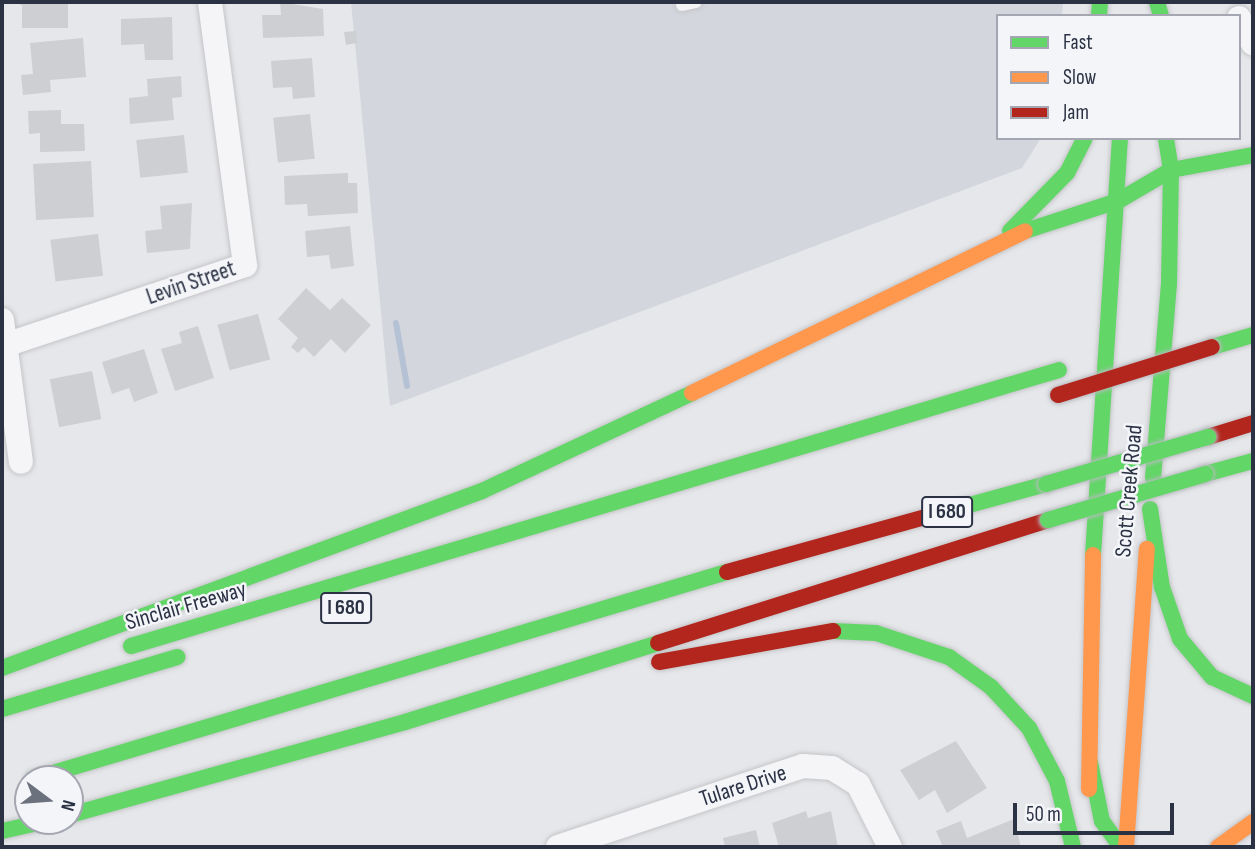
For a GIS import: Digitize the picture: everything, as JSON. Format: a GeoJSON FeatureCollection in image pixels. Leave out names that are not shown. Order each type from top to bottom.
{"type":"FeatureCollection","features":[{"type":"Feature","properties":{"kind":"main road"},"geometry":{"type":"LineString","coordinates":[[999,240],[1061,180],[1084,140]]}},
{"type":"Feature","properties":{"kind":"main road","name":"Scott Creek Road"},"geometry":{"type":"LineString","coordinates":[[1085,847],[1090,762],[1093,530],[1118,201],[1120,140]]}},
{"type":"Feature","properties":{"kind":"main road","name":"Scott Creek Road"},"geometry":{"type":"LineString","coordinates":[[1123,847],[1169,284],[1171,170],[1166,140]]}},
{"type":"Feature","properties":{"kind":"main road"},"geometry":{"type":"LineString","coordinates":[[2,668],[482,491],[999,240],[1118,201],[1171,170],[1253,155]]}},
{"type":"Feature","properties":{"kind":"main road"},"geometry":{"type":"LineString","coordinates":[[1148,344],[1186,332]]}},
{"type":"Feature","properties":{"kind":"main road"},"geometry":{"type":"LineString","coordinates":[[1051,397],[1253,335]]}},
{"type":"Feature","properties":{"kind":"main road","name":"Sinclair Freeway"},"geometry":{"type":"LineString","coordinates":[[107,653],[726,473],[1123,351]]}},
{"type":"Feature","properties":{"kind":"main road","name":"I 680"},"geometry":{"type":"LineString","coordinates":[[80,765],[643,595],[848,540],[1253,424]]}},
{"type":"Feature","properties":{"kind":"main road"},"geometry":{"type":"LineString","coordinates":[[84,811],[405,722],[1048,520],[1253,461]]}},
{"type":"Feature","properties":{"kind":"main road"},"geometry":{"type":"LineString","coordinates":[[1150,509],[1162,587],[1180,639],[1212,677],[1253,696]]}},
{"type":"Feature","properties":{"kind":"main road"},"geometry":{"type":"LineString","coordinates":[[405,722],[795,633],[876,633],[949,657],[1013,707],[1057,781],[1073,847]]}},
{"type":"Feature","properties":{"kind":"main road"},"geometry":{"type":"LineString","coordinates":[[2,709],[194,652]]}},
{"type":"Feature","properties":{"kind":"main road"},"geometry":{"type":"LineString","coordinates":[[2,684],[54,669]]}},
{"type":"Feature","properties":{"kind":"main road"},"geometry":{"type":"LineString","coordinates":[[1090,762],[1102,821],[1123,847]]}},
{"type":"Feature","properties":{"kind":"main road"},"geometry":{"type":"LineString","coordinates":[[1218,847],[1253,824]]}},
{"type":"Feature","properties":{"kind":"main road"},"geometry":{"type":"LineString","coordinates":[[1231,847],[1253,824]]}},
{"type":"Feature","properties":{"kind":"street","name":"Levin Street"},"geometry":{"type":"LineString","coordinates":[[5,345],[245,265],[210,2]]}},
{"type":"Feature","properties":{"kind":"street"},"geometry":{"type":"LineString","coordinates":[[1241,21],[1253,43]]}},
{"type":"Feature","properties":{"kind":"street"},"geometry":{"type":"LineString","coordinates":[[2,320],[21,462]]}},
{"type":"Feature","properties":{"kind":"street","name":"Tulare Drive"},"geometry":{"type":"LineString","coordinates":[[558,847],[803,766],[832,768],[858,784],[890,847]]}},
{"type":"Feature","properties":{"kind":"lane"},"geometry":{"type":"LineString","coordinates":[[682,5],[696,2]]}},
{"type":"Feature","properties":{"kind":"shaded area"},"geometry":{"type":"Polygon","coordinates":[[[351,2],[1063,2],[1062,14],[996,14],[996,140],[1040,140],[1022,168],[390,406],[351,2]]]}},
{"type":"Feature","properties":{"kind":"building"},"geometry":{"type":"Polygon","coordinates":[[[12,2],[68,2],[68,28],[22,28],[22,5],[12,2]]]}},
{"type":"Feature","properties":{"kind":"building"},"geometry":{"type":"Polygon","coordinates":[[[280,2],[323,9],[324,36],[263,38],[262,15],[281,15],[280,2]]]}},
{"type":"Feature","properties":{"kind":"building"},"geometry":{"type":"Polygon","coordinates":[[[172,17],[173,60],[145,60],[144,44],[121,45],[121,19],[172,17]]]}},
{"type":"Feature","properties":{"kind":"building"},"geometry":{"type":"Polygon","coordinates":[[[356,31],[357,43],[346,45],[344,32],[356,31]]]}},
{"type":"Feature","properties":{"kind":"building"},"geometry":{"type":"Polygon","coordinates":[[[83,38],[86,77],[50,80],[51,92],[23,95],[21,75],[33,74],[30,43],[83,38]]]}},
{"type":"Feature","properties":{"kind":"building"},"geometry":{"type":"Polygon","coordinates":[[[312,58],[315,97],[293,99],[292,87],[273,88],[271,61],[312,58]]]}},
{"type":"Feature","properties":{"kind":"building"},"geometry":{"type":"Polygon","coordinates":[[[181,76],[182,97],[172,98],[174,120],[130,124],[129,98],[148,96],[147,79],[181,76]]]}},
{"type":"Feature","properties":{"kind":"building"},"geometry":{"type":"Polygon","coordinates":[[[61,110],[61,124],[84,124],[85,151],[40,152],[40,133],[29,134],[28,111],[61,110]]]}},
{"type":"Feature","properties":{"kind":"building"},"geometry":{"type":"Polygon","coordinates":[[[310,114],[315,159],[278,163],[273,118],[310,114]]]}},
{"type":"Feature","properties":{"kind":"building"},"geometry":{"type":"Polygon","coordinates":[[[184,135],[188,173],[140,178],[136,140],[184,135]]]}},
{"type":"Feature","properties":{"kind":"building"},"geometry":{"type":"Polygon","coordinates":[[[91,161],[94,217],[36,220],[33,164],[91,161]]]}},
{"type":"Feature","properties":{"kind":"building"},"geometry":{"type":"Polygon","coordinates":[[[348,173],[348,183],[357,183],[358,213],[308,216],[307,204],[285,205],[284,176],[348,173]]]}},
{"type":"Feature","properties":{"kind":"building"},"geometry":{"type":"Polygon","coordinates":[[[192,203],[190,249],[147,253],[145,231],[162,229],[160,206],[192,203]]]}},
{"type":"Feature","properties":{"kind":"building"},"geometry":{"type":"Polygon","coordinates":[[[350,226],[354,266],[331,269],[329,255],[307,257],[305,231],[350,226]]]}},
{"type":"Feature","properties":{"kind":"building"},"geometry":{"type":"Polygon","coordinates":[[[98,234],[103,276],[55,282],[50,240],[98,234]]]}},
{"type":"Feature","properties":{"kind":"building"},"geometry":{"type":"Polygon","coordinates":[[[306,288],[330,310],[342,298],[371,325],[345,353],[331,339],[314,357],[304,347],[298,353],[291,347],[298,338],[278,319],[306,288]]]}},
{"type":"Feature","properties":{"kind":"building"},"geometry":{"type":"Polygon","coordinates":[[[258,314],[270,359],[230,370],[217,325],[258,314]]]}},
{"type":"Feature","properties":{"kind":"building"},"geometry":{"type":"Polygon","coordinates":[[[198,326],[214,378],[175,391],[161,349],[182,343],[179,332],[198,326]]]}},
{"type":"Feature","properties":{"kind":"building"},"geometry":{"type":"Polygon","coordinates":[[[144,349],[158,393],[134,402],[129,388],[112,394],[102,362],[144,349]]]}},
{"type":"Feature","properties":{"kind":"building"},"geometry":{"type":"Polygon","coordinates":[[[92,371],[101,419],[59,427],[50,379],[92,371]]]}},
{"type":"Feature","properties":{"kind":"building"},"geometry":{"type":"Polygon","coordinates":[[[956,741],[987,788],[947,813],[935,790],[919,800],[900,770],[956,741]]]}},
{"type":"Feature","properties":{"kind":"building"},"geometry":{"type":"Polygon","coordinates":[[[806,811],[808,818],[831,811],[838,847],[779,847],[772,823],[806,811]]]}},
{"type":"Feature","properties":{"kind":"building"},"geometry":{"type":"Polygon","coordinates":[[[1014,819],[1021,847],[943,847],[936,831],[961,821],[967,838],[1014,819]]]}},
{"type":"Feature","properties":{"kind":"building"},"geometry":{"type":"Polygon","coordinates":[[[756,830],[760,847],[725,847],[723,838],[756,830]]]}},
{"type":"Feature","properties":{"kind":"waterway"},"geometry":{"type":"LineString","coordinates":[[396,323],[407,386]]}},
{"type":"Feature","properties":{"kind":"traffic: fast"},"geometry":{"type":"LineString","coordinates":[[1099,14],[1100,2]]}},
{"type":"Feature","properties":{"kind":"traffic: fast"},"geometry":{"type":"LineString","coordinates":[[1157,2],[1160,14]]}},
{"type":"Feature","properties":{"kind":"traffic: fast"},"geometry":{"type":"LineString","coordinates":[[1010,231],[1067,173],[1084,140]]}},
{"type":"Feature","properties":{"kind":"traffic: fast"},"geometry":{"type":"LineString","coordinates":[[1093,555],[1120,140]]}},
{"type":"Feature","properties":{"kind":"traffic: fast"},"geometry":{"type":"LineString","coordinates":[[1153,478],[1169,284],[1171,170],[1166,140]]}},
{"type":"Feature","properties":{"kind":"traffic: fast"},"geometry":{"type":"LineString","coordinates":[[1025,231],[1118,201],[1171,170],[1253,155]]}},
{"type":"Feature","properties":{"kind":"traffic: fast"},"geometry":{"type":"LineString","coordinates":[[1212,347],[1253,335]]}},
{"type":"Feature","properties":{"kind":"traffic: fast"},"geometry":{"type":"LineString","coordinates":[[131,646],[1059,370]]}},
{"type":"Feature","properties":{"kind":"traffic: fast"},"geometry":{"type":"LineString","coordinates":[[2,668],[482,491],[692,393]]}},
{"type":"Feature","properties":{"kind":"traffic: fast"},"geometry":{"type":"LineString","coordinates":[[1046,484],[1208,437]]}},
{"type":"Feature","properties":{"kind":"traffic: fast"},"geometry":{"type":"LineString","coordinates":[[1205,474],[1253,461]]}},
{"type":"Feature","properties":{"kind":"traffic: fast"},"geometry":{"type":"LineString","coordinates":[[1048,520],[1205,474]]}},
{"type":"Feature","properties":{"kind":"traffic: fast"},"geometry":{"type":"LineString","coordinates":[[929,516],[1046,484]]}},
{"type":"Feature","properties":{"kind":"traffic: fast"},"geometry":{"type":"LineString","coordinates":[[1150,509],[1162,587],[1180,639],[1212,677],[1253,696]]}},
{"type":"Feature","properties":{"kind":"traffic: fast"},"geometry":{"type":"LineString","coordinates":[[80,765],[727,572]]}},
{"type":"Feature","properties":{"kind":"traffic: fast"},"geometry":{"type":"LineString","coordinates":[[833,631],[876,633],[949,657],[991,687],[1029,728],[1057,781],[1073,847]]}},
{"type":"Feature","properties":{"kind":"traffic: fast"},"geometry":{"type":"LineString","coordinates":[[84,811],[405,722],[658,643]]}},
{"type":"Feature","properties":{"kind":"traffic: fast"},"geometry":{"type":"LineString","coordinates":[[2,709],[177,657]]}},
{"type":"Feature","properties":{"kind":"traffic: fast"},"geometry":{"type":"LineString","coordinates":[[1090,762],[1102,821],[1121,847]]}},
{"type":"Feature","properties":{"kind":"traffic: fast"},"geometry":{"type":"LineString","coordinates":[[2,831],[14,828]]}},
{"type":"Feature","properties":{"kind":"traffic: slow"},"geometry":{"type":"LineString","coordinates":[[692,393],[1025,231]]}},
{"type":"Feature","properties":{"kind":"traffic: slow"},"geometry":{"type":"LineString","coordinates":[[1126,847],[1147,549]]}},
{"type":"Feature","properties":{"kind":"traffic: slow"},"geometry":{"type":"LineString","coordinates":[[1089,789],[1093,555]]}},
{"type":"Feature","properties":{"kind":"traffic: slow"},"geometry":{"type":"LineString","coordinates":[[1218,847],[1253,822]]}},
{"type":"Feature","properties":{"kind":"traffic: jam"},"geometry":{"type":"LineString","coordinates":[[1058,395],[1212,347]]}},
{"type":"Feature","properties":{"kind":"traffic: jam"},"geometry":{"type":"LineString","coordinates":[[1208,437],[1253,423]]}},
{"type":"Feature","properties":{"kind":"traffic: jam"},"geometry":{"type":"LineString","coordinates":[[727,572],[929,516]]}},
{"type":"Feature","properties":{"kind":"traffic: jam"},"geometry":{"type":"LineString","coordinates":[[658,643],[1048,520]]}},
{"type":"Feature","properties":{"kind":"traffic: jam"},"geometry":{"type":"LineString","coordinates":[[659,662],[833,631]]}}]}
